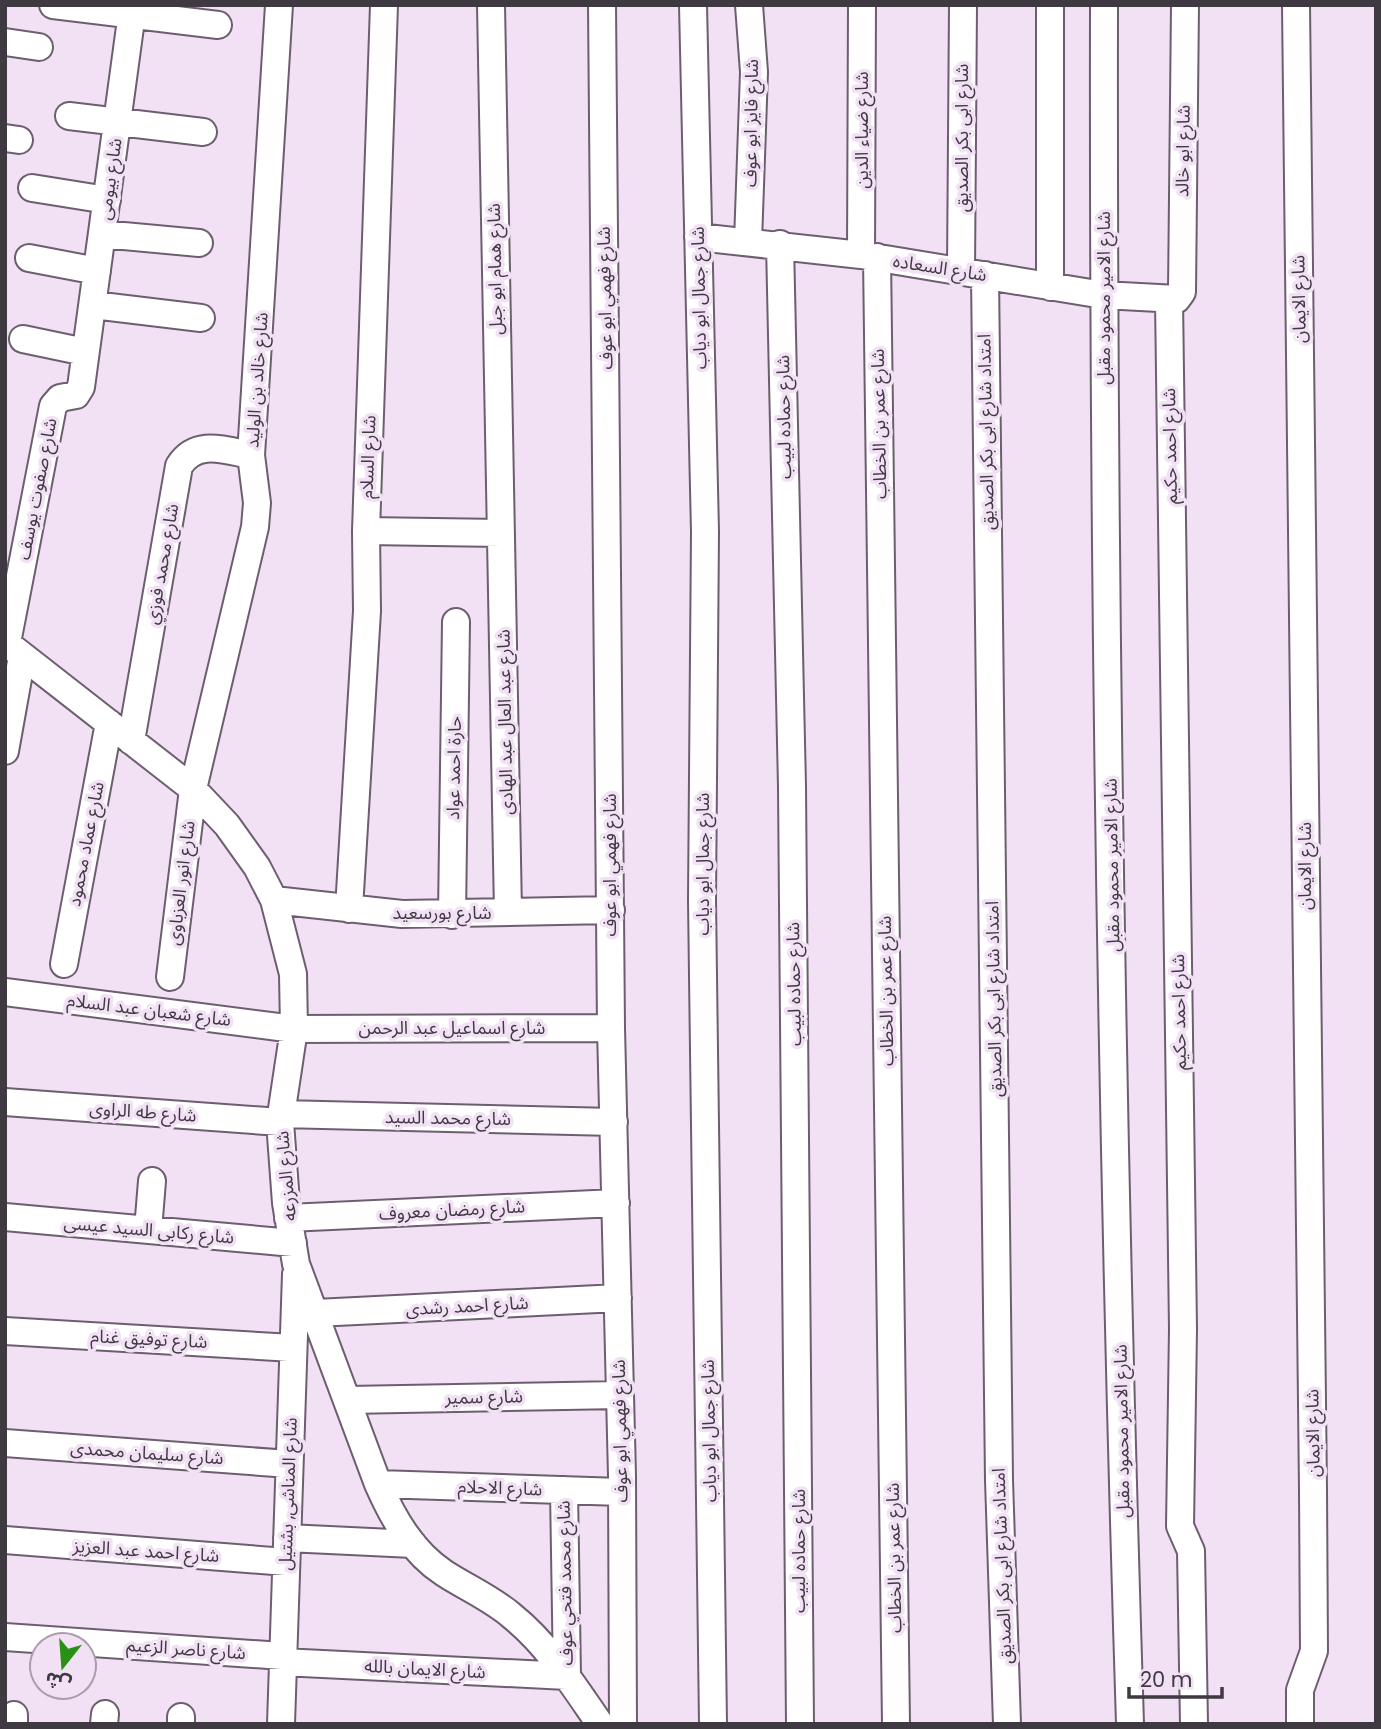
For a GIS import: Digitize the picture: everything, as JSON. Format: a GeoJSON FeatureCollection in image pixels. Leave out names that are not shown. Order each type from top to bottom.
{"type":"FeatureCollection","features":[{"type":"Feature","properties":{"kind":"street"},"geometry":{"type":"LineString","coordinates":[[53,5],[132,10],[218,25]]}},
{"type":"Feature","properties":{"kind":"street","name":"شارع خالد بن الوليد"},"geometry":{"type":"LineString","coordinates":[[193,789],[255,527],[257,502],[251,455],[279,5]]}},
{"type":"Feature","properties":{"kind":"street","name":"شارع السلام"},"geometry":{"type":"LineString","coordinates":[[349,909],[368,611],[366,531],[384,5]]}},
{"type":"Feature","properties":{"kind":"street","name":"شارع همام ابو جبل"},"geometry":{"type":"LineString","coordinates":[[492,5],[501,533]]}},
{"type":"Feature","properties":{"kind":"street","name":"شارع فهمي ابو عوف"},"geometry":{"type":"LineString","coordinates":[[602,5],[611,1028],[620,1395],[623,1724]]}},
{"type":"Feature","properties":{"kind":"street","name":"شارع جمال ابو دياب"},"geometry":{"type":"LineString","coordinates":[[693,5],[705,532],[702,900],[713,1724]]}},
{"type":"Feature","properties":{"kind":"street","name":"شارع فايز ابو عوف"},"geometry":{"type":"LineString","coordinates":[[748,242],[754,72],[749,5]]}},
{"type":"Feature","properties":{"kind":"street","name":"شارع ضياء الدين"},"geometry":{"type":"LineString","coordinates":[[862,5],[869,256]]}},
{"type":"Feature","properties":{"kind":"street","name":"شارع ابى بكر الصديق"},"geometry":{"type":"LineString","coordinates":[[963,5],[973,272]]}},
{"type":"Feature","properties":{"kind":"street"},"geometry":{"type":"LineString","coordinates":[[1050,5],[1050,287]]}},
{"type":"Feature","properties":{"kind":"street","name":"شارع الامير محمود مقبل"},"geometry":{"type":"LineString","coordinates":[[1104,5],[1103,295],[1115,1098],[1130,1724]]}},
{"type":"Feature","properties":{"kind":"street","name":"شارع ابو خالد"},"geometry":{"type":"LineString","coordinates":[[1174,298],[1185,5]]}},
{"type":"Feature","properties":{"kind":"street","name":"شارع الايمان"},"geometry":{"type":"LineString","coordinates":[[1296,5],[1314,1490],[1314,1651],[1300,1690],[1300,1724]]}},
{"type":"Feature","properties":{"kind":"street","name":"شارع بيومى"},"geometry":{"type":"LineString","coordinates":[[85,352],[132,10]]}},
{"type":"Feature","properties":{"kind":"street"},"geometry":{"type":"LineString","coordinates":[[5,42],[39,47]]}},
{"type":"Feature","properties":{"kind":"street"},"geometry":{"type":"LineString","coordinates":[[69,116],[203,132]]}},
{"type":"Feature","properties":{"kind":"street"},"geometry":{"type":"LineString","coordinates":[[32,188],[107,200]]}},
{"type":"Feature","properties":{"kind":"street"},"geometry":{"type":"LineString","coordinates":[[102,234],[199,243]]}},
{"type":"Feature","properties":{"kind":"street","name":"شارع السعاده"},"geometry":{"type":"LineString","coordinates":[[698,237],[869,256],[1103,295],[1174,298]]}},
{"type":"Feature","properties":{"kind":"street","name":"شارع حماده لبيب"},"geometry":{"type":"LineString","coordinates":[[780,244],[792,787],[800,1724]]}},
{"type":"Feature","properties":{"kind":"street","name":"شارع عمر بن الخطاب"},"geometry":{"type":"LineString","coordinates":[[869,256],[896,1724]]}},
{"type":"Feature","properties":{"kind":"street"},"geometry":{"type":"LineString","coordinates":[[29,258],[97,271]]}},
{"type":"Feature","properties":{"kind":"street","name":"امتداد شارع ابى بكر الصديق"},"geometry":{"type":"LineString","coordinates":[[973,272],[999,1480],[1007,1724]]}},
{"type":"Feature","properties":{"kind":"street","name":"شارع احمد حكيم"},"geometry":{"type":"LineString","coordinates":[[1174,298],[1183,1329],[1180,1526],[1191,1551],[1194,1724]]}},
{"type":"Feature","properties":{"kind":"street"},"geometry":{"type":"LineString","coordinates":[[93,305],[201,318]]}},
{"type":"Feature","properties":{"kind":"street"},"geometry":{"type":"LineString","coordinates":[[23,338],[85,352]]}},
{"type":"Feature","properties":{"kind":"street","name":"شارع صفوت يوسف"},"geometry":{"type":"LineString","coordinates":[[11,647],[53,406],[60,398],[79,392],[85,352]]}},
{"type":"Feature","properties":{"kind":"street","name":"شارع محمد فوزي"},"geometry":{"type":"LineString","coordinates":[[131,741],[179,466],[186,454],[198,448],[251,455]]}},
{"type":"Feature","properties":{"kind":"street"},"geometry":{"type":"LineString","coordinates":[[366,531],[501,533]]}},
{"type":"Feature","properties":{"kind":"street","name":"شارع عبد العال عبد الهادى"},"geometry":{"type":"LineString","coordinates":[[501,533],[508,912]]}},
{"type":"Feature","properties":{"kind":"street","name":"حارة احمد عواد"},"geometry":{"type":"LineString","coordinates":[[453,915],[456,622]]}},
{"type":"Feature","properties":{"kind":"street"},"geometry":{"type":"LineString","coordinates":[[5,751],[11,647]]}},
{"type":"Feature","properties":{"kind":"street","name":"شارع المزرعه"},"geometry":{"type":"LineString","coordinates":[[11,647],[193,789],[228,825],[257,867],[274,900],[293,974],[293,1029],[281,1118],[293,1242],[378,1484],[393,1518],[413,1545],[443,1572],[479,1592],[513,1616],[542,1644],[600,1724]]}},
{"type":"Feature","properties":{"kind":"street","name":"شارع عماد محمود"},"geometry":{"type":"LineString","coordinates":[[64,964],[109,723]]}},
{"type":"Feature","properties":{"kind":"street","name":"شارع انور العزباوى"},"geometry":{"type":"LineString","coordinates":[[170,977],[193,789]]}},
{"type":"Feature","properties":{"kind":"street","name":"شارع بورسعيد"},"geometry":{"type":"LineString","coordinates":[[274,900],[349,909],[453,915],[611,910]]}},
{"type":"Feature","properties":{"kind":"street","name":"شارع شعبان عبد السلام"},"geometry":{"type":"LineString","coordinates":[[5,992],[293,1029]]}},
{"type":"Feature","properties":{"kind":"street","name":"شارع اسماعيل عبد الرحمن"},"geometry":{"type":"LineString","coordinates":[[293,1029],[611,1028]]}},
{"type":"Feature","properties":{"kind":"street","name":"شارع طه الراوى"},"geometry":{"type":"LineString","coordinates":[[5,1102],[281,1118]]}},
{"type":"Feature","properties":{"kind":"street","name":"شارع محمد السيد"},"geometry":{"type":"LineString","coordinates":[[281,1118],[614,1122]]}},
{"type":"Feature","properties":{"kind":"street"},"geometry":{"type":"LineString","coordinates":[[148,1230],[152,1181]]}},
{"type":"Feature","properties":{"kind":"street","name":"شارع رمضان معروف"},"geometry":{"type":"LineString","coordinates":[[293,1242],[616,1203]]}},
{"type":"Feature","properties":{"kind":"street","name":"شارع ركابى السيد عيسى"},"geometry":{"type":"LineString","coordinates":[[5,1217],[293,1242]]}},
{"type":"Feature","properties":{"kind":"street","name":"شارع المناشى, بشتيل"},"geometry":{"type":"LineString","coordinates":[[281,1724],[293,1348],[293,1242]]}},
{"type":"Feature","properties":{"kind":"street","name":"شارع احمد رشدى"},"geometry":{"type":"LineString","coordinates":[[316,1313],[618,1298]]}},
{"type":"Feature","properties":{"kind":"street","name":"شارع توفيق غنام"},"geometry":{"type":"LineString","coordinates":[[5,1331],[293,1348]]}},
{"type":"Feature","properties":{"kind":"street","name":"شارع سمير"},"geometry":{"type":"LineString","coordinates":[[348,1400],[620,1395]]}},
{"type":"Feature","properties":{"kind":"street","name":"شارع سليمان محمدى"},"geometry":{"type":"LineString","coordinates":[[5,1443],[289,1464]]}},
{"type":"Feature","properties":{"kind":"street","name":"شارع الاحلام"},"geometry":{"type":"LineString","coordinates":[[378,1484],[621,1492]]}},
{"type":"Feature","properties":{"kind":"street","name":"شارع محمد فتحي عوف"},"geometry":{"type":"LineString","coordinates":[[564,1490],[567,1676]]}},
{"type":"Feature","properties":{"kind":"street","name":"شارع احمد عبد العزيز"},"geometry":{"type":"LineString","coordinates":[[5,1540],[286,1550],[413,1545]]}},
{"type":"Feature","properties":{"kind":"street","name":"شارع ناصر الزعيم"},"geometry":{"type":"LineString","coordinates":[[5,1637],[282,1659]]}},
{"type":"Feature","properties":{"kind":"street","name":"شارع الايمان بالله"},"geometry":{"type":"LineString","coordinates":[[282,1659],[567,1676]]}}]}
